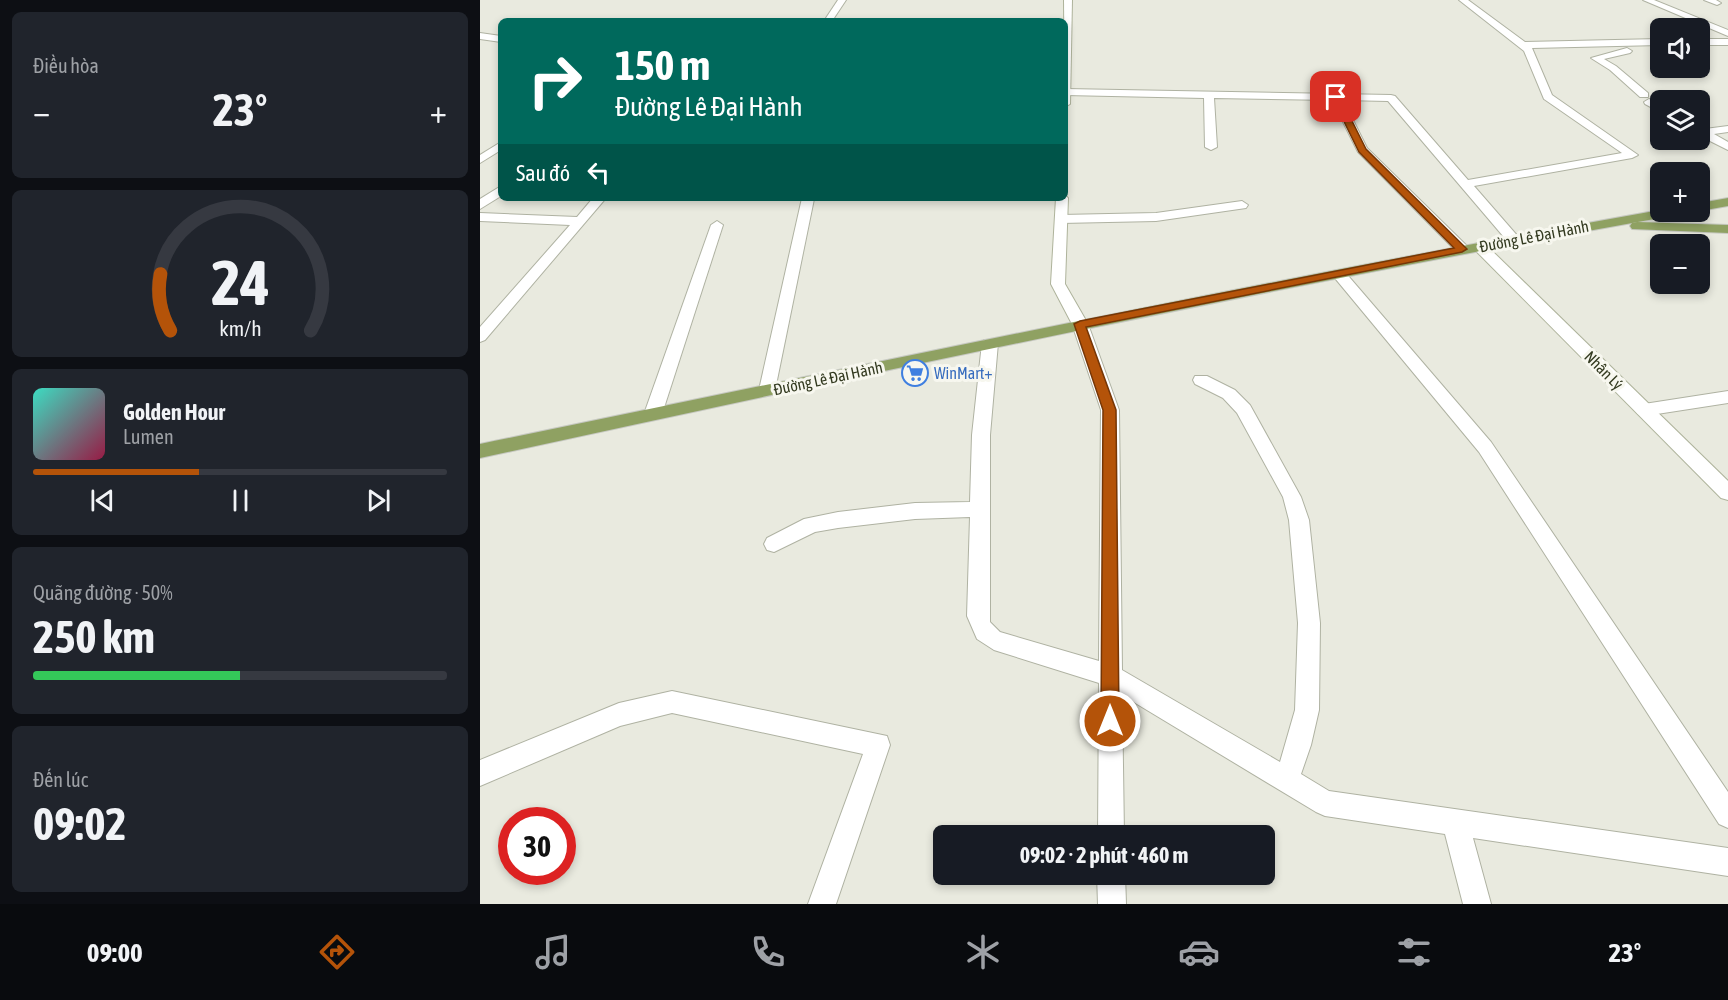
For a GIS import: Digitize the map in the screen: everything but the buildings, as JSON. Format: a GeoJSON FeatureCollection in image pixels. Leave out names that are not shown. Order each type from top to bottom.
{"type":"FeatureCollection","features":[{"type":"Feature","properties":{"kind":"main road"},"geometry":{"type":"LineString","coordinates":[[1710,206],[1728,204]]}},
{"type":"Feature","properties":{"kind":"main road","name":"Đường Lê Đại Hành"},"geometry":{"type":"LineString","coordinates":[[480,451],[1080,324],[1462,249],[1650,216]]}},
{"type":"Feature","properties":{"kind":"main road"},"geometry":{"type":"LineString","coordinates":[[1545,234],[1638,226],[1728,229]]}},
{"type":"Feature","properties":{"kind":"street"},"geometry":{"type":"LineString","coordinates":[[830,18],[842,0]]}},
{"type":"Feature","properties":{"kind":"street"},"geometry":{"type":"LineString","coordinates":[[1067,18],[1068,0]]}},
{"type":"Feature","properties":{"kind":"street"},"geometry":{"type":"LineString","coordinates":[[1463,0],[1525,45],[1535,58],[1546,94],[1632,155],[1466,184]]}},
{"type":"Feature","properties":{"kind":"street"},"geometry":{"type":"LineString","coordinates":[[1647,0],[1728,33]]}},
{"type":"Feature","properties":{"kind":"street"},"geometry":{"type":"LineString","coordinates":[[480,36],[498,39]]}},
{"type":"Feature","properties":{"kind":"street"},"geometry":{"type":"LineString","coordinates":[[1629,42],[1630,49],[1626,51],[1596,58],[1613,68],[1650,101]]}},
{"type":"Feature","properties":{"kind":"street"},"geometry":{"type":"LineString","coordinates":[[1525,45],[1568,46],[1650,42]]}},
{"type":"Feature","properties":{"kind":"street"},"geometry":{"type":"LineString","coordinates":[[1710,42],[1728,42]]}},
{"type":"Feature","properties":{"kind":"street"},"geometry":{"type":"LineString","coordinates":[[1068,92],[1391,98],[1514,240]]}},
{"type":"Feature","properties":{"kind":"street"},"geometry":{"type":"LineString","coordinates":[[1209,95],[1212,147]]}},
{"type":"Feature","properties":{"kind":"street"},"geometry":{"type":"LineString","coordinates":[[1336,97],[1362,150],[1462,249]]}},
{"type":"Feature","properties":{"kind":"street"},"geometry":{"type":"LineString","coordinates":[[1710,131],[1728,129]]}},
{"type":"Feature","properties":{"kind":"street"},"geometry":{"type":"LineString","coordinates":[[1710,137],[1728,147]]}},
{"type":"Feature","properties":{"kind":"street"},"geometry":{"type":"LineString","coordinates":[[480,160],[498,147]]}},
{"type":"Feature","properties":{"kind":"street"},"geometry":{"type":"LineString","coordinates":[[480,205],[498,192]]}},
{"type":"Feature","properties":{"kind":"street"},"geometry":{"type":"LineString","coordinates":[[480,337],[597,201]]}},
{"type":"Feature","properties":{"kind":"street"},"geometry":{"type":"LineString","coordinates":[[767,390],[808,201]]}},
{"type":"Feature","properties":{"kind":"street"},"geometry":{"type":"LineString","coordinates":[[1062,201],[1058,284],[1080,324],[1110,410],[1111,825]]}},
{"type":"Feature","properties":{"kind":"street"},"geometry":{"type":"LineString","coordinates":[[1061,219],[1156,217],[1242,205]]}},
{"type":"Feature","properties":{"kind":"street"},"geometry":{"type":"LineString","coordinates":[[480,217],[579,221]]}},
{"type":"Feature","properties":{"kind":"street"},"geometry":{"type":"LineString","coordinates":[[653,414],[717,225]]}},
{"type":"Feature","properties":{"kind":"street","name":"Nhân Lý"},"geometry":{"type":"LineString","coordinates":[[1479,246],[1728,493]]}},
{"type":"Feature","properties":{"kind":"street"},"geometry":{"type":"LineString","coordinates":[[1339,274],[1485,447],[1728,815]]}},
{"type":"Feature","properties":{"kind":"street"},"geometry":{"type":"LineString","coordinates":[[990,343],[981,435],[978,616],[980,626],[994,640],[1109,675],[1325,803],[1456,824],[1728,862]]}},
{"type":"Feature","properties":{"kind":"street"},"geometry":{"type":"LineString","coordinates":[[1201,380],[1229,394],[1244,409],[1292,497],[1299,520],[1309,623],[1307,710],[1299,745],[1286,780]]}},
{"type":"Feature","properties":{"kind":"street"},"geometry":{"type":"LineString","coordinates":[[1644,410],[1728,397]]}},
{"type":"Feature","properties":{"kind":"street"},"geometry":{"type":"LineString","coordinates":[[774,544],[810,525],[838,520],[915,511],[980,509]]}},
{"type":"Feature","properties":{"kind":"street"},"geometry":{"type":"LineString","coordinates":[[480,773],[620,715],[672,702],[878,745],[822,904]]}},
{"type":"Feature","properties":{"kind":"street"},"geometry":{"type":"LineString","coordinates":[[1456,824],[1477,904]]}},
{"type":"Feature","properties":{"kind":"street"},"geometry":{"type":"LineString","coordinates":[[1111,885],[1112,904]]}},
{"type":"Feature","properties":{"kind":"place","name":"WinMart+"},"geometry":{"type":"Point","coordinates":[915,373]}},
{"type":"Feature","properties":{"kind":"route"},"geometry":{"type":"LineString","coordinates":[[1110,721],[1110,410],[1080,324],[1462,249],[1362,150],[1336,97]]}}]}
